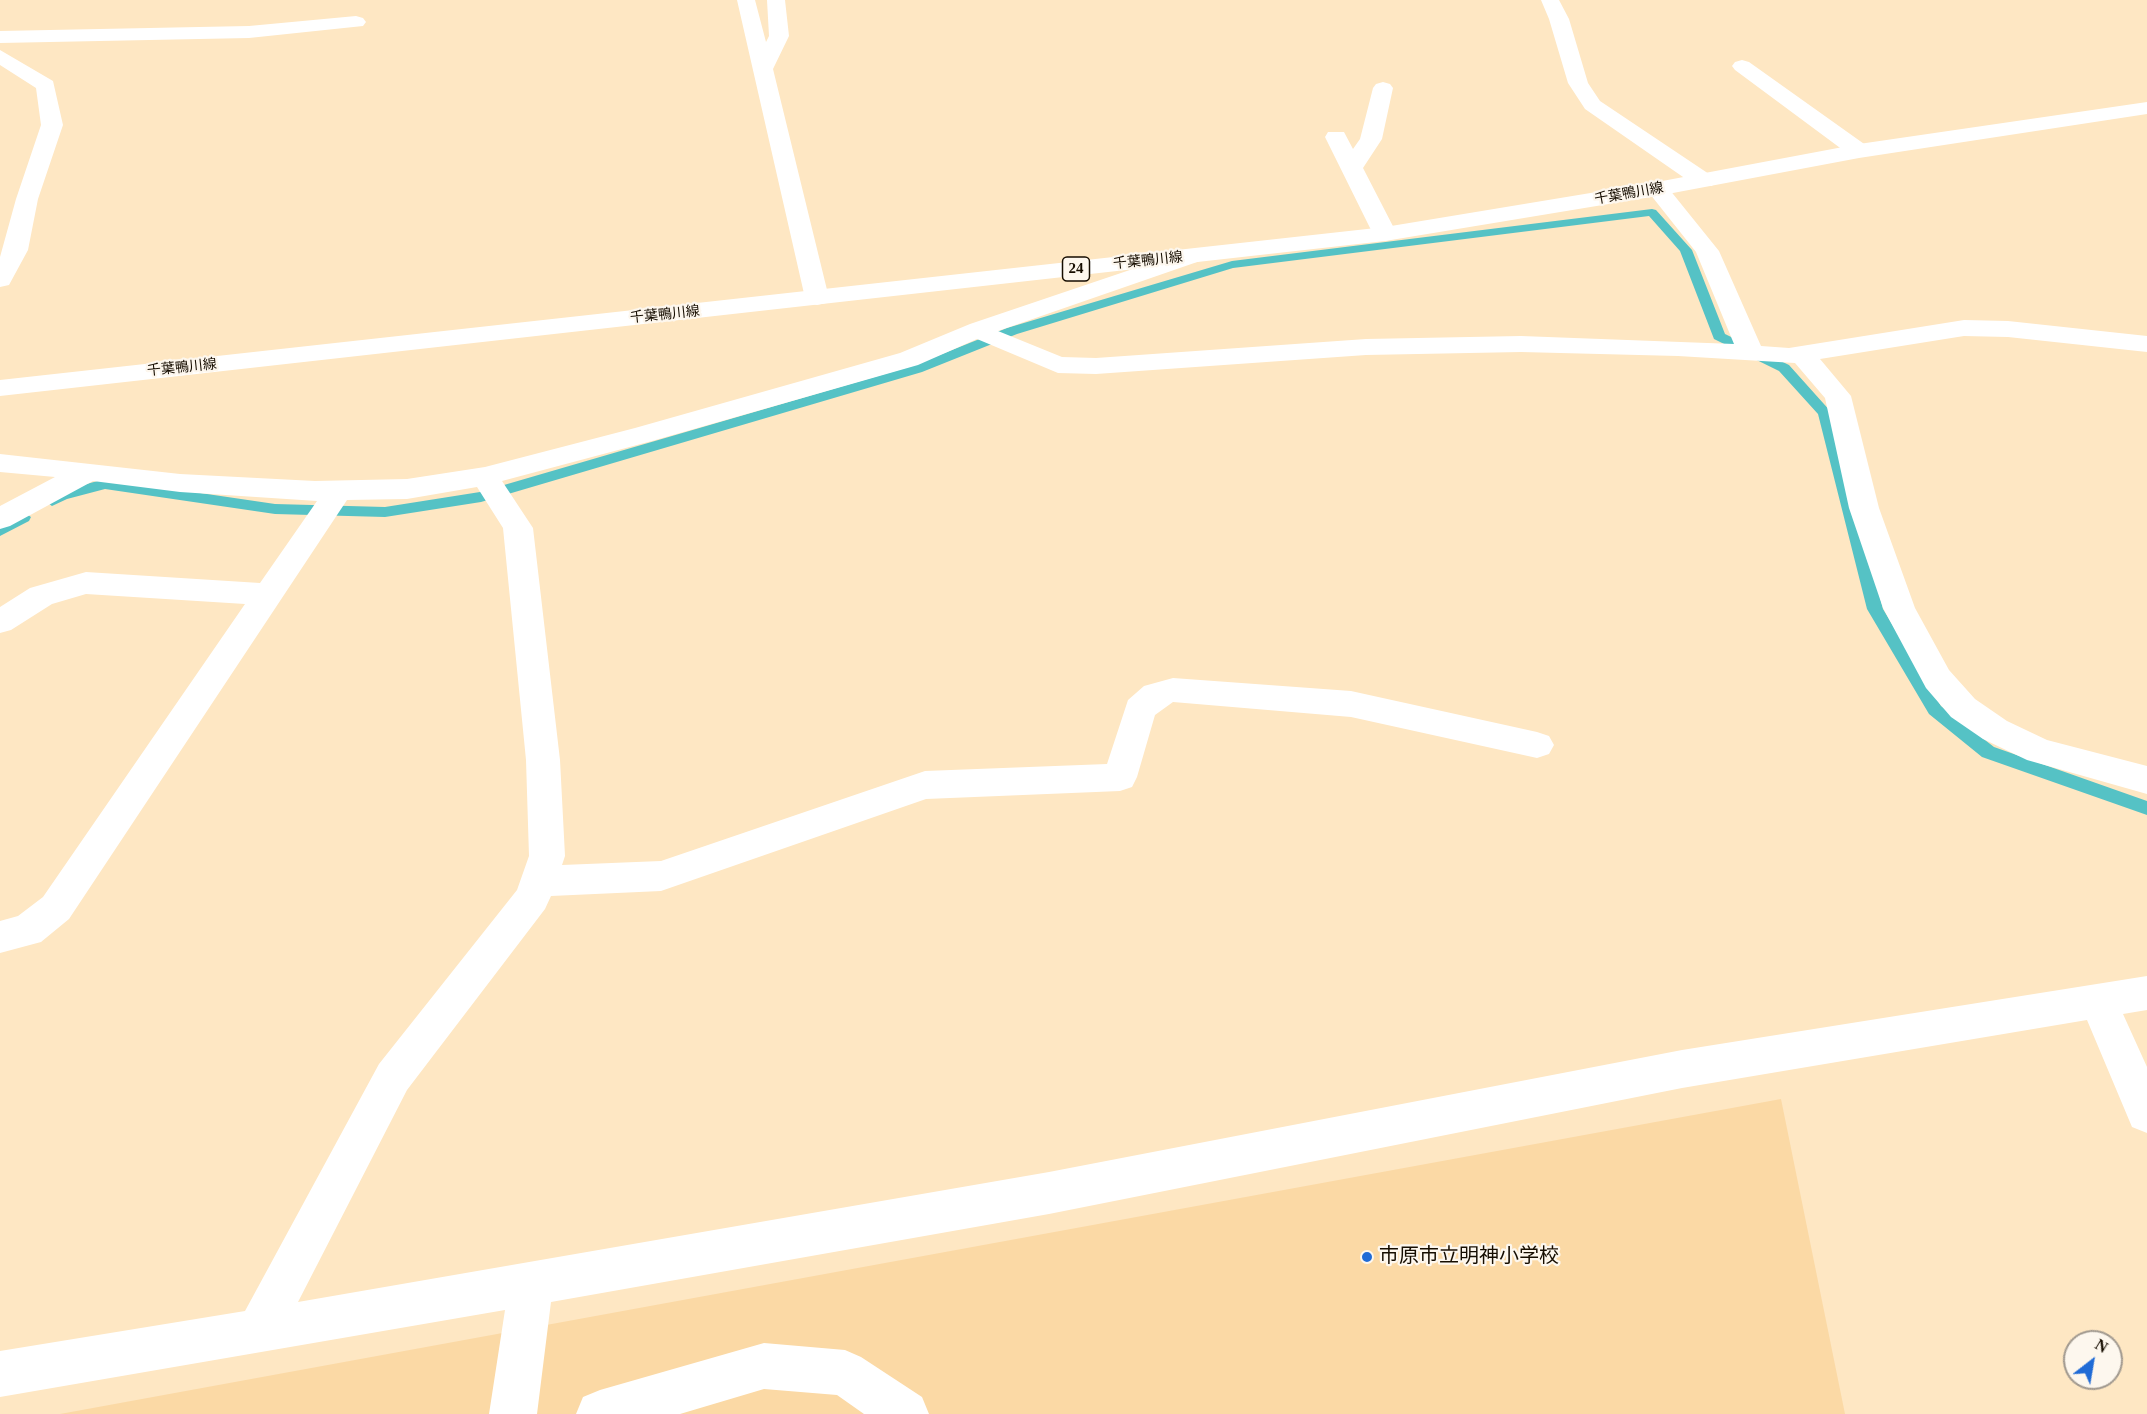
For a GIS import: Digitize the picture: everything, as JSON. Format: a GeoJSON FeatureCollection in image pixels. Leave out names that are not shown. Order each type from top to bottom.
{"type":"FeatureCollection","features":[{"type":"Feature","properties":{"kind":"street"},"geometry":{"type":"LineString","coordinates":[[746,0],[817,298]]}},
{"type":"Feature","properties":{"kind":"street"},"geometry":{"type":"LineString","coordinates":[[762,70],[779,36],[776,0]]}},
{"type":"Feature","properties":{"kind":"street"},"geometry":{"type":"LineString","coordinates":[[1550,0],[1559,18],[1578,83],[1592,105],[1704,181]]}},
{"type":"Feature","properties":{"kind":"street"},"geometry":{"type":"LineString","coordinates":[[0,38],[249,32],[356,22]]}},
{"type":"Feature","properties":{"kind":"street"},"geometry":{"type":"LineString","coordinates":[[0,56],[46,85],[52,125],[27,199],[16,250],[0,280]]}},
{"type":"Feature","properties":{"kind":"street"},"geometry":{"type":"LineString","coordinates":[[1742,66],[1859,151]]}},
{"type":"Feature","properties":{"kind":"street"},"geometry":{"type":"LineString","coordinates":[[1352,168],[1371,139],[1383,88]]}},
{"type":"Feature","properties":{"kind":"street","name":"千葉鴨川線"},"geometry":{"type":"LineString","coordinates":[[0,388],[1385,234],[1704,181],[1859,151],[2147,108]]}},
{"type":"Feature","properties":{"kind":"street"},"geometry":{"type":"LineString","coordinates":[[1336,137],[1385,234]]}},
{"type":"Feature","properties":{"kind":"street"},"geometry":{"type":"LineString","coordinates":[[1657,189],[1707,251],[1751,353]]}},
{"type":"Feature","properties":{"kind":"street"},"geometry":{"type":"LineString","coordinates":[[0,463],[89,471],[180,483],[339,490],[407,489],[485,476],[642,435],[909,359],[979,329],[1192,256]]}},
{"type":"Feature","properties":{"kind":"street"},"geometry":{"type":"LineString","coordinates":[[979,329],[992,338],[1058,365],[1096,366],[1366,347],[1521,344],[1801,354],[1965,328],[2030,331],[2147,344]]}},
{"type":"Feature","properties":{"kind":"street"},"geometry":{"type":"LineString","coordinates":[[1801,354],[1838,396],[1864,508],[1899,608],[1937,680],[1963,708],[1995,730],[2039,751],[2143,771]]}},
{"type":"Feature","properties":{"kind":"street"},"geometry":{"type":"LineString","coordinates":[[0,519],[89,471]]}},
{"type":"Feature","properties":{"kind":"street"},"geometry":{"type":"LineString","coordinates":[[259,1331],[308,1233],[393,1077],[532,897],[547,856],[543,760],[518,528],[485,476]]}},
{"type":"Feature","properties":{"kind":"street"},"geometry":{"type":"LineString","coordinates":[[0,937],[28,930],[56,908],[339,490]]}},
{"type":"Feature","properties":{"kind":"street"},"geometry":{"type":"LineString","coordinates":[[0,622],[41,596],[86,584],[268,595]]}},
{"type":"Feature","properties":{"kind":"street"},"geometry":{"type":"LineString","coordinates":[[538,881],[661,876],[925,785],[1120,777],[1140,709],[1156,695],[1173,690],[1351,704],[1537,745]]}},
{"type":"Feature","properties":{"kind":"street"},"geometry":{"type":"LineString","coordinates":[[0,1374],[1049,1193],[1683,1069],[2147,993]]}},
{"type":"Feature","properties":{"kind":"street"},"geometry":{"type":"LineString","coordinates":[[2098,1001],[2147,1113]]}},
{"type":"Feature","properties":{"kind":"street"},"geometry":{"type":"LineString","coordinates":[[513,1414],[531,1284]]}},
{"type":"Feature","properties":{"kind":"street"},"geometry":{"type":"LineString","coordinates":[[600,1414],[764,1366],[845,1373],[905,1414]]}},
{"type":"Feature","properties":{"kind":"shaded area","name":"市原市立明神小学校"},"geometry":{"type":"Polygon","coordinates":[[[1781,1099],[1845,1414],[60,1414],[1781,1099]]]}},
{"type":"Feature","properties":{"kind":"waterway"},"geometry":{"type":"LineString","coordinates":[[52,501],[62,495],[105,484],[275,509],[385,512],[481,497],[917,369],[1012,331],[1232,265],[1652,212],[1686,250],[1719,336],[1784,368],[1825,413],[1875,609],[1935,710],[1988,752],[2147,808]]}},
{"type":"Feature","properties":{"kind":"waterway"},"geometry":{"type":"LineString","coordinates":[[0,531],[24,517]]}},
{"type":"Feature","properties":{"kind":"place","name":"市原市立明神小学校"},"geometry":{"type":"Point","coordinates":[1367,1257]}}]}
